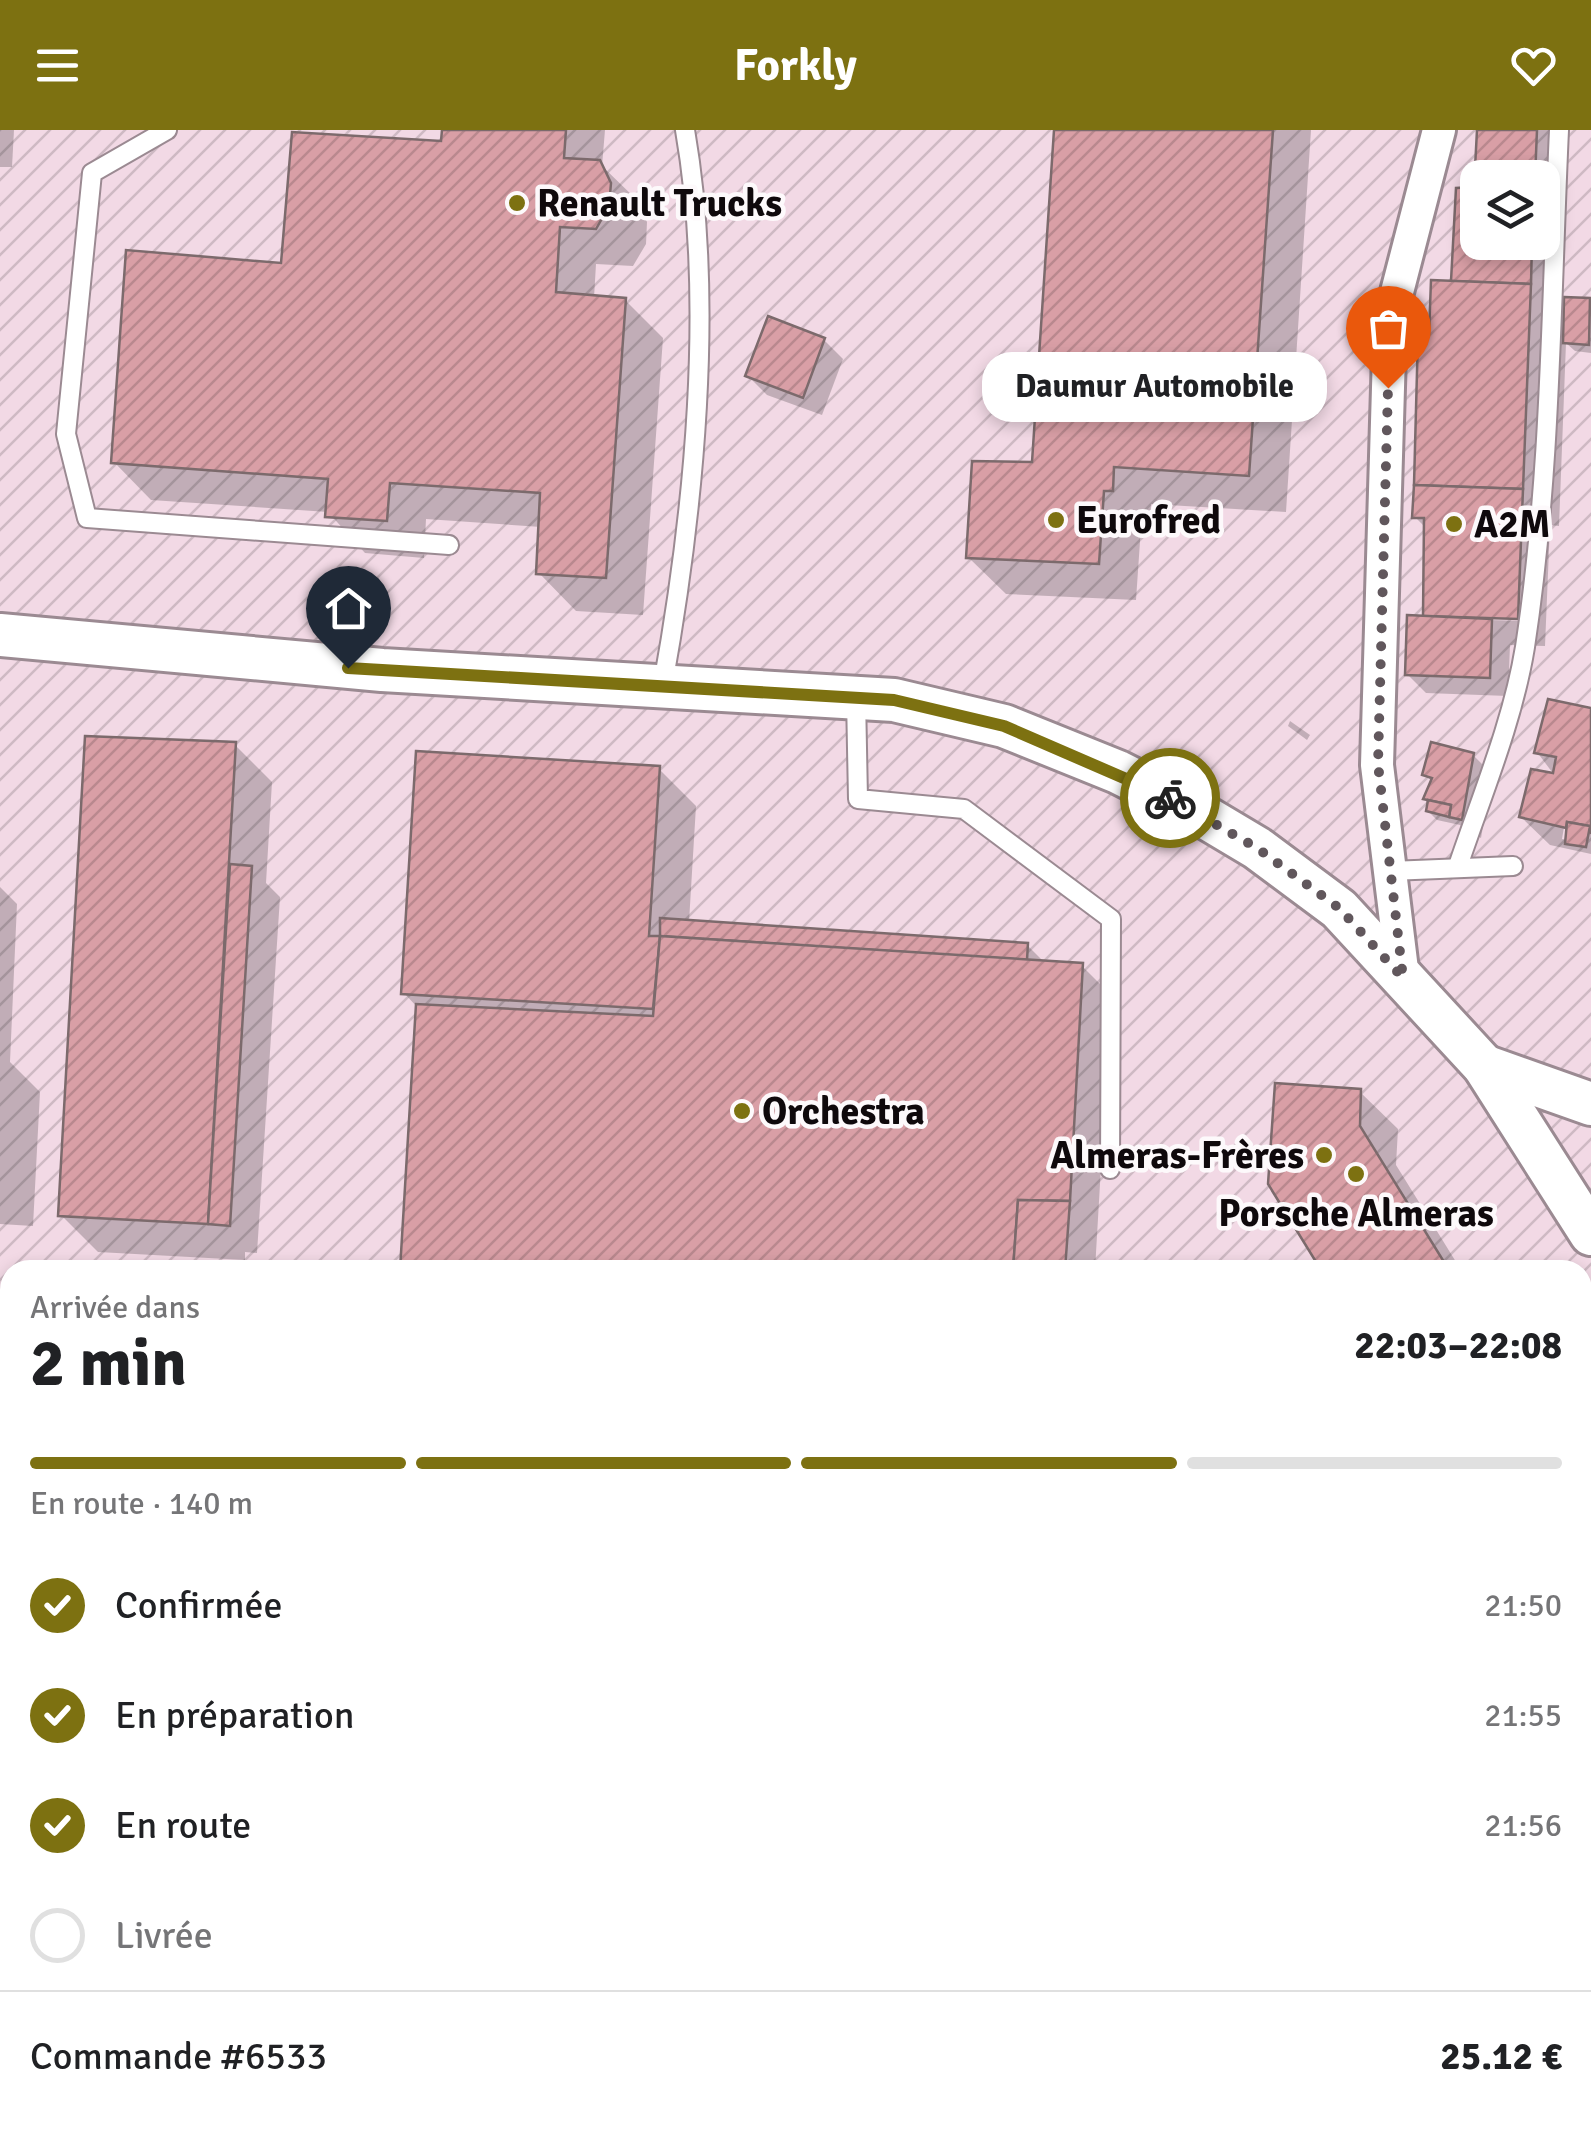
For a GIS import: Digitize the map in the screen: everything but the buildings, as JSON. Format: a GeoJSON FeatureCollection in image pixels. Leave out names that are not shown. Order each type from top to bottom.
{"type":"FeatureCollection","features":[{"type":"Feature","properties":{"kind":"street"},"geometry":{"type":"LineString","coordinates":[[1403,978],[1378,764],[1390,318],[1439,130]]}},
{"type":"Feature","properties":{"kind":"street"},"geometry":{"type":"LineString","coordinates":[[0,635],[382,670],[894,700],[1004,726],[1118,772],[1195,811],[1257,848],[1339,908],[1484,1066],[1591,1233]]}},
{"type":"Feature","properties":{"kind":"street"},"geometry":{"type":"LineString","coordinates":[[1484,1066],[1591,1104]]}},
{"type":"Feature","properties":{"kind":"lane"},"geometry":{"type":"LineString","coordinates":[[167,130],[92,173],[66,434],[87,518],[449,545]]}},
{"type":"Feature","properties":{"kind":"lane"},"geometry":{"type":"LineString","coordinates":[[663,684],[682,578],[698,346],[695,184],[685,130]]}},
{"type":"Feature","properties":{"kind":"lane"},"geometry":{"type":"LineString","coordinates":[[1458,866],[1495,759],[1524,649],[1546,418],[1559,130]]}},
{"type":"Feature","properties":{"kind":"lane"},"geometry":{"type":"LineString","coordinates":[[856,697],[858,800],[964,810],[1110,918],[1110,1169]]}},
{"type":"Feature","properties":{"kind":"lane"},"geometry":{"type":"LineString","coordinates":[[1390,871],[1513,866]]}},
{"type":"Feature","properties":{"kind":"shaded area"},"geometry":{"type":"Polygon","coordinates":[[[0,130],[1591,130],[1591,1260],[0,1260],[0,130]]]}},
{"type":"Feature","properties":{"kind":"way so far"},"geometry":{"type":"LineString","coordinates":[[1170,798],[1257,848],[1339,908],[1403,978],[1378,764],[1388,388]]}},
{"type":"Feature","properties":{"kind":"place","name":"Renault Trucks"},"geometry":{"type":"Point","coordinates":[517,203]}},
{"type":"Feature","properties":{"kind":"place","name":"Daumur Automobile"},"geometry":{"type":"Point","coordinates":[1388,388]}},
{"type":"Feature","properties":{"kind":"place","name":"Eurofred"},"geometry":{"type":"Point","coordinates":[1056,520]}},
{"type":"Feature","properties":{"kind":"place","name":"A2M"},"geometry":{"type":"Point","coordinates":[1454,524]}},
{"type":"Feature","properties":{"kind":"place","name":"Orchestra"},"geometry":{"type":"Point","coordinates":[742,1111]}},
{"type":"Feature","properties":{"kind":"place","name":"Almeras-Frères"},"geometry":{"type":"Point","coordinates":[1324,1155]}},
{"type":"Feature","properties":{"kind":"place","name":"Porsche Almeras"},"geometry":{"type":"Point","coordinates":[1356,1174]}},
{"type":"Feature","properties":{"kind":"route"},"geometry":{"type":"LineString","coordinates":[[348,668],[894,700],[1004,726],[1118,772],[1170,798]]}}]}
